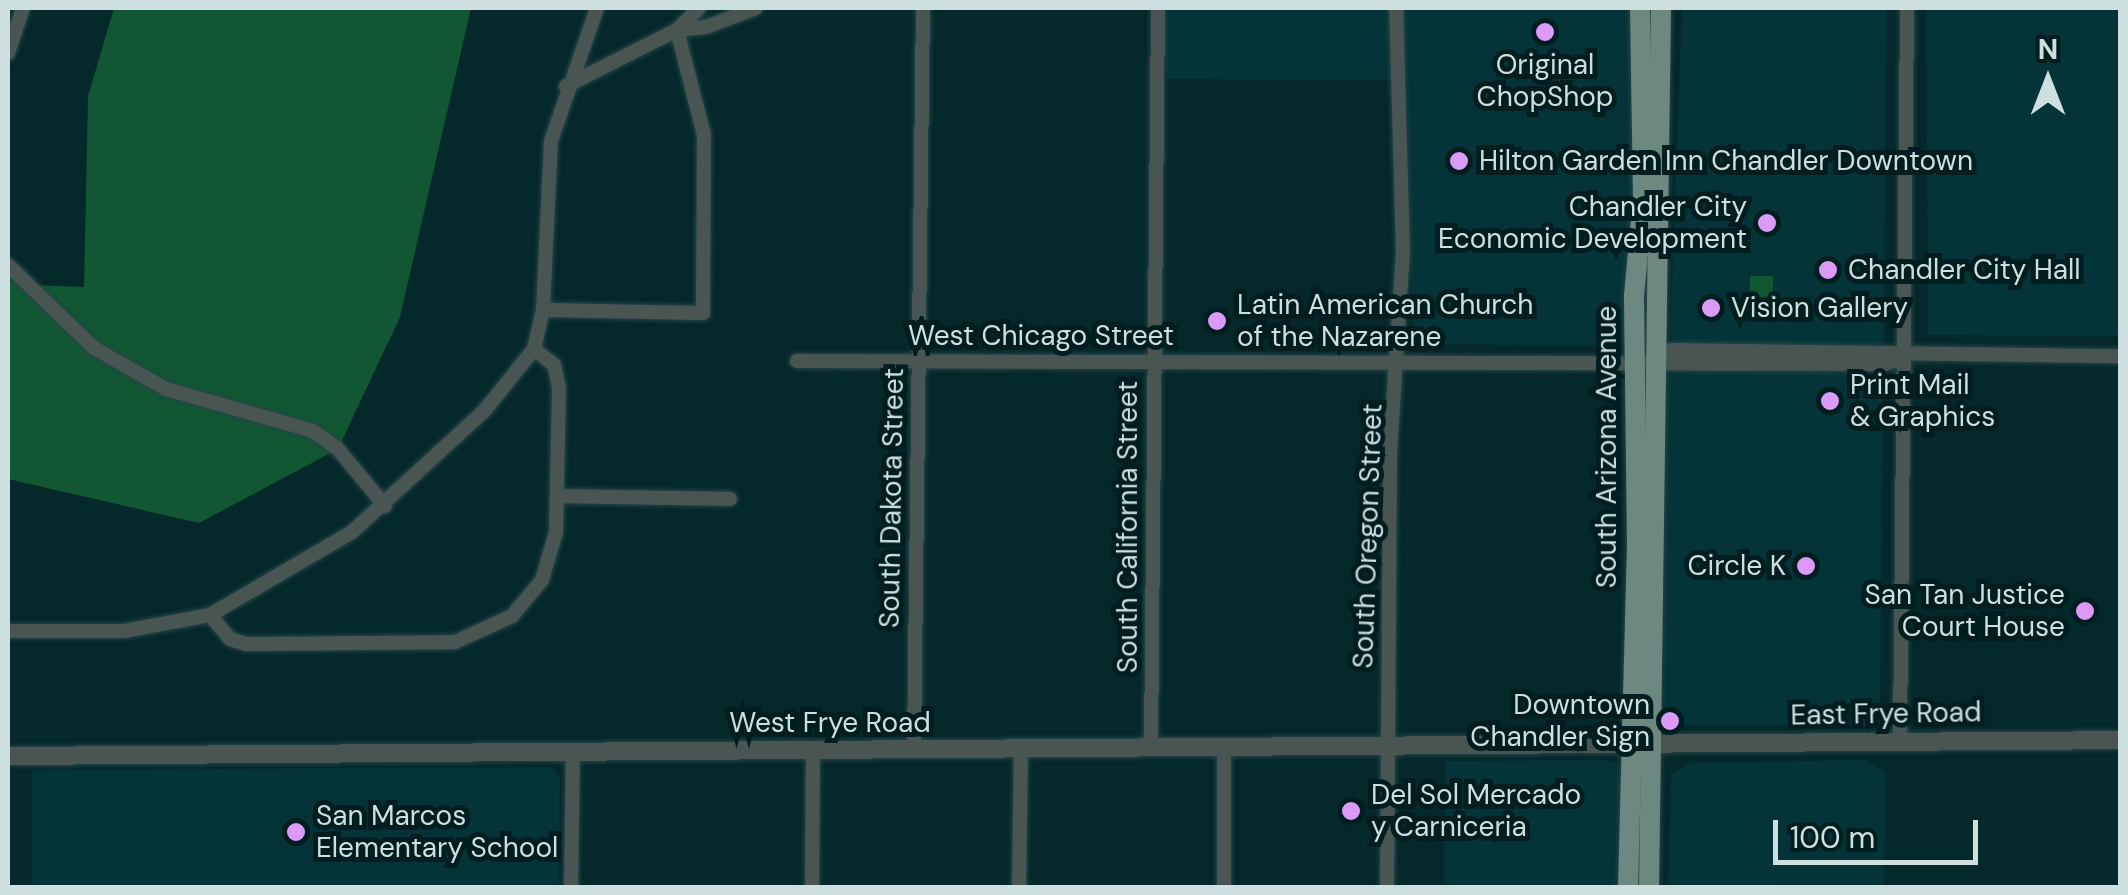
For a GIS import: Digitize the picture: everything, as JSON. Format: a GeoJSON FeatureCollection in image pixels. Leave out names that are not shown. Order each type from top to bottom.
{"type":"FeatureCollection","features":[{"type":"Feature","properties":{"kind":"main road","name":"South Arizona Avenue"},"geometry":{"type":"LineString","coordinates":[[1639,877],[1644,642],[1640,8]]}},
{"type":"Feature","properties":{"kind":"main road","name":"South Arizona Avenue"},"geometry":{"type":"LineString","coordinates":[[1643,359],[1661,8]]}},
{"type":"Feature","properties":{"kind":"street"},"geometry":{"type":"LineString","coordinates":[[8,53],[23,8]]}},
{"type":"Feature","properties":{"kind":"street"},"geometry":{"type":"LineString","coordinates":[[8,631],[124,631],[210,614],[385,506],[484,410],[534,349],[543,310],[551,141],[566,86],[597,8]]}},
{"type":"Feature","properties":{"kind":"street"},"geometry":{"type":"LineString","coordinates":[[566,86],[677,30],[699,8]]}},
{"type":"Feature","properties":{"kind":"street"},"geometry":{"type":"LineString","coordinates":[[677,30],[706,27],[756,8]]}},
{"type":"Feature","properties":{"kind":"street","name":"South Dakota Street"},"geometry":{"type":"LineString","coordinates":[[914,750],[923,8]]}},
{"type":"Feature","properties":{"kind":"street","name":"South California Street"},"geometry":{"type":"LineString","coordinates":[[1151,748],[1158,8]]}},
{"type":"Feature","properties":{"kind":"street","name":"South Oregon Street"},"geometry":{"type":"LineString","coordinates":[[1388,888],[1390,452],[1400,360],[1396,8]]}},
{"type":"Feature","properties":{"kind":"street"},"geometry":{"type":"LineString","coordinates":[[1900,740],[1907,8]]}},
{"type":"Feature","properties":{"kind":"street"},"geometry":{"type":"LineString","coordinates":[[543,310],[703,313],[704,134],[677,30]]}},
{"type":"Feature","properties":{"kind":"street"},"geometry":{"type":"LineString","coordinates":[[8,265],[94,348],[166,388],[313,431],[338,449],[385,506]]}},
{"type":"Feature","properties":{"kind":"street"},"geometry":{"type":"LineString","coordinates":[[210,614],[230,639],[246,644],[455,642],[512,616],[530,596],[550,559],[559,496],[559,388],[554,366],[534,349]]}},
{"type":"Feature","properties":{"kind":"street","name":"West Chicago Street"},"geometry":{"type":"LineString","coordinates":[[797,362],[1643,359],[1885,364],[1906,357],[2120,356]]}},
{"type":"Feature","properties":{"kind":"street"},"geometry":{"type":"LineString","coordinates":[[559,496],[730,499]]}},
{"type":"Feature","properties":{"kind":"street","name":"East Frye Road"},"geometry":{"type":"LineString","coordinates":[[1643,744],[2120,740]]}},
{"type":"Feature","properties":{"kind":"street","name":"West Frye Road"},"geometry":{"type":"LineString","coordinates":[[8,756],[1643,744]]}},
{"type":"Feature","properties":{"kind":"street"},"geometry":{"type":"LineString","coordinates":[[1224,747],[1224,888]]}},
{"type":"Feature","properties":{"kind":"street"},"geometry":{"type":"LineString","coordinates":[[1019,888],[1021,749]]}},
{"type":"Feature","properties":{"kind":"street"},"geometry":{"type":"LineString","coordinates":[[812,888],[813,750]]}},
{"type":"Feature","properties":{"kind":"street"},"geometry":{"type":"LineString","coordinates":[[571,888],[573,752]]}},
{"type":"Feature","properties":{"kind":"shaded area"},"geometry":{"type":"Polygon","coordinates":[[[1167,8],[1632,8],[1634,191],[1624,337],[1617,346],[1413,344],[1407,80],[1166,79],[1167,8]]]}},
{"type":"Feature","properties":{"kind":"shaded area"},"geometry":{"type":"Polygon","coordinates":[[[1682,8],[1887,8],[1880,715],[1872,726],[1676,725],[1663,714],[1667,376],[1678,368],[1678,343],[1670,336],[1682,8]]]}},
{"type":"Feature","properties":{"kind":"shaded area"},"geometry":{"type":"Polygon","coordinates":[[[1926,8],[2120,8],[2120,336],[1928,335],[1926,8]]]}},
{"type":"Feature","properties":{"kind":"shaded area"},"geometry":{"type":"Polygon","coordinates":[[[1866,760],[1885,772],[1884,887],[1668,887],[1671,775],[1690,763],[1866,760]]]}},
{"type":"Feature","properties":{"kind":"shaded area"},"geometry":{"type":"Polygon","coordinates":[[[1445,761],[1617,763],[1622,778],[1619,887],[1444,888],[1445,761]]]}},
{"type":"Feature","properties":{"kind":"shaded area","name":"San Marcos Elementary School"},"geometry":{"type":"Polygon","coordinates":[[[551,767],[560,777],[559,887],[32,887],[32,770],[551,767]]]}},
{"type":"Feature","properties":{"kind":"green space"},"geometry":{"type":"Polygon","coordinates":[[[114,8],[471,8],[400,317],[338,449],[199,523],[8,479],[8,276],[29,285],[84,287],[88,96],[114,8]]]}},
{"type":"Feature","properties":{"kind":"green space"},"geometry":{"type":"Polygon","coordinates":[[[1750,276],[1773,276],[1773,317],[1750,317],[1750,276]]]}},
{"type":"Feature","properties":{"kind":"place","name":"Original ChopShop"},"geometry":{"type":"Point","coordinates":[1545,32]}},
{"type":"Feature","properties":{"kind":"place","name":"Hilton Garden Inn Chandler Downtown"},"geometry":{"type":"Point","coordinates":[1459,161]}},
{"type":"Feature","properties":{"kind":"place","name":"Chandler City Economic Development"},"geometry":{"type":"Point","coordinates":[1767,223]}},
{"type":"Feature","properties":{"kind":"place","name":"Chandler City Hall"},"geometry":{"type":"Point","coordinates":[1828,270]}},
{"type":"Feature","properties":{"kind":"place","name":"Vision Gallery"},"geometry":{"type":"Point","coordinates":[1711,308]}},
{"type":"Feature","properties":{"kind":"place","name":"Latin American Church of the Nazarene"},"geometry":{"type":"Point","coordinates":[1217,321]}},
{"type":"Feature","properties":{"kind":"place","name":"Print Mail & Graphics"},"geometry":{"type":"Point","coordinates":[1830,401]}},
{"type":"Feature","properties":{"kind":"place","name":"Circle K"},"geometry":{"type":"Point","coordinates":[1806,566]}},
{"type":"Feature","properties":{"kind":"place","name":"San Tan Justice Court House"},"geometry":{"type":"Point","coordinates":[2085,611]}},
{"type":"Feature","properties":{"kind":"place","name":"Downtown Chandler Sign"},"geometry":{"type":"Point","coordinates":[1670,721]}},
{"type":"Feature","properties":{"kind":"place","name":"Del Sol Mercado y Carniceria"},"geometry":{"type":"Point","coordinates":[1351,811]}},
{"type":"Feature","properties":{"kind":"place","name":"San Marcos Elementary School"},"geometry":{"type":"Point","coordinates":[296,832]}}]}
